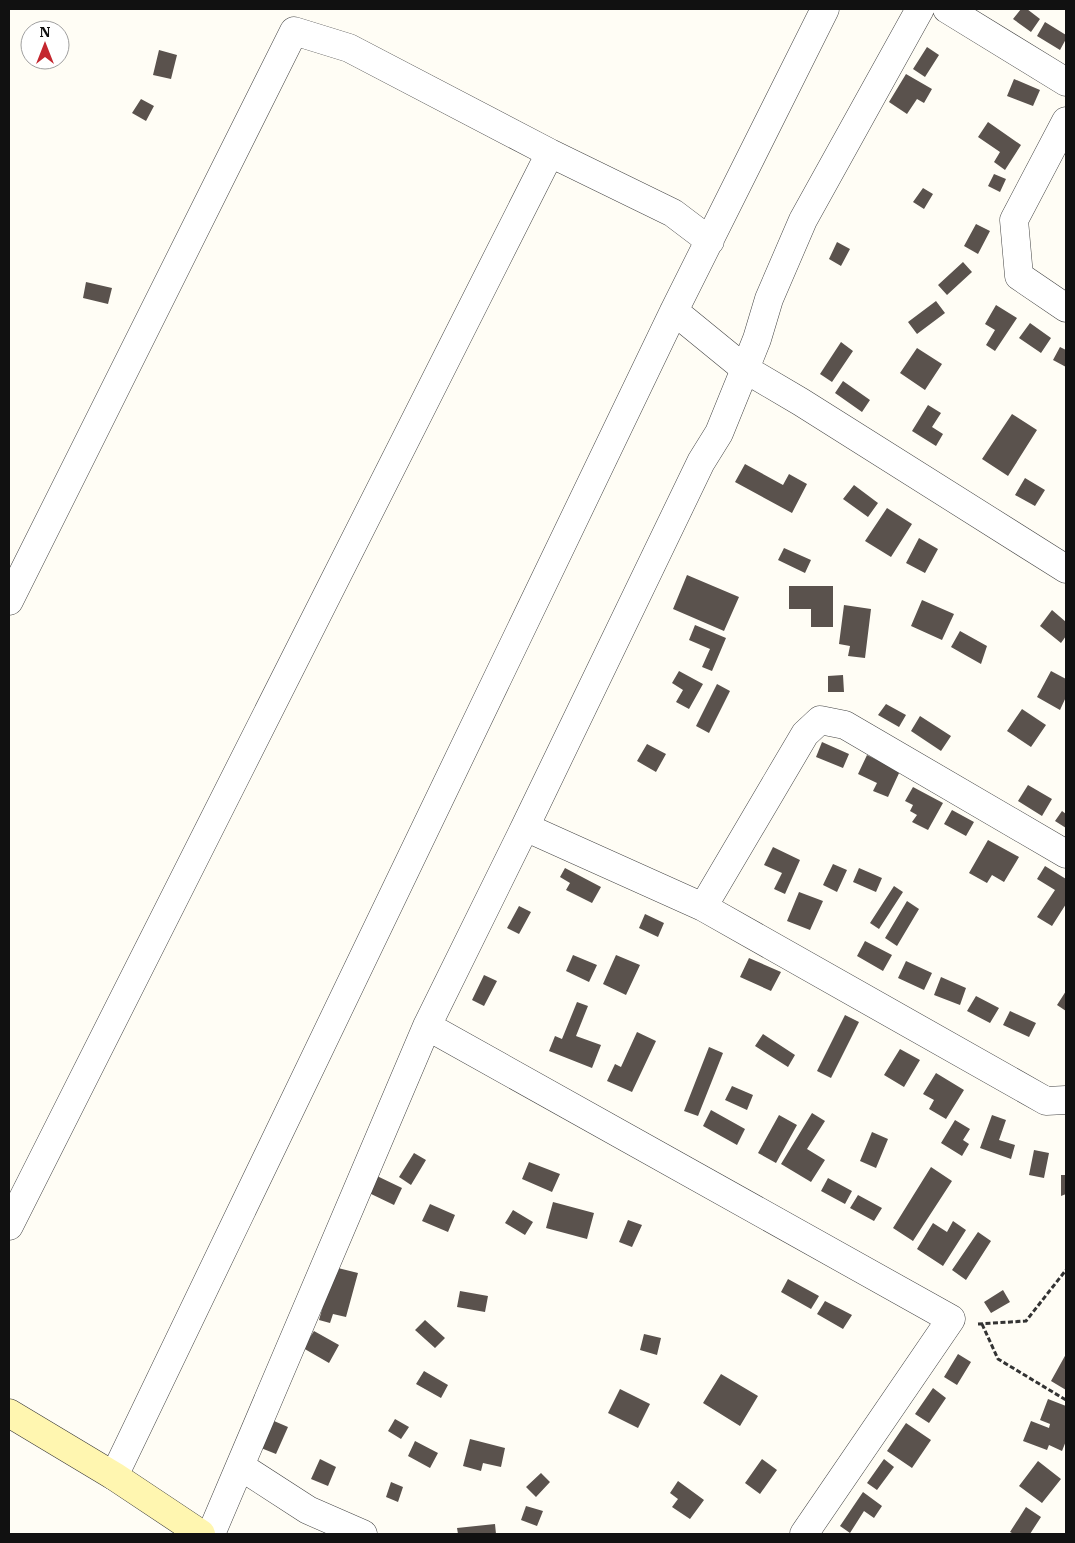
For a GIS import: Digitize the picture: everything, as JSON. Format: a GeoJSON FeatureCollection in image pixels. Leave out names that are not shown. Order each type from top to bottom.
{"type":"FeatureCollection","features":[{"type":"Feature","properties":{"kind":"main road"},"geometry":{"type":"LineString","coordinates":[[9,1413],[114,1476],[201,1534]]}},
{"type":"Feature","properties":{"kind":"street"},"geometry":{"type":"LineString","coordinates":[[114,1476],[674,312],[825,9]]}},
{"type":"Feature","properties":{"kind":"street"},"geometry":{"type":"LineString","coordinates":[[211,1534],[427,1026],[701,462],[719,433],[746,369],[770,299],[803,220],[920,9]]}},
{"type":"Feature","properties":{"kind":"street"},"geometry":{"type":"LineString","coordinates":[[947,9],[1066,82]]}},
{"type":"Feature","properties":{"kind":"street"},"geometry":{"type":"LineString","coordinates":[[9,601],[16,566],[294,31],[349,48],[550,153],[673,213],[710,241]]}},
{"type":"Feature","properties":{"kind":"street"},"geometry":{"type":"LineString","coordinates":[[1066,121],[1014,220],[1019,276],[1066,308]]}},
{"type":"Feature","properties":{"kind":"street"},"geometry":{"type":"LineString","coordinates":[[9,1226],[550,153]]}},
{"type":"Feature","properties":{"kind":"street"},"geometry":{"type":"LineString","coordinates":[[674,312],[746,369],[1066,569]]}},
{"type":"Feature","properties":{"kind":"street"},"geometry":{"type":"LineString","coordinates":[[703,907],[805,734],[820,720],[845,725],[1066,854]]}},
{"type":"Feature","properties":{"kind":"street"},"geometry":{"type":"LineString","coordinates":[[525,827],[703,907],[1046,1101],[1066,1100]]}},
{"type":"Feature","properties":{"kind":"street"},"geometry":{"type":"LineString","coordinates":[[427,1026],[951,1319],[804,1534]]}},
{"type":"Feature","properties":{"kind":"street"},"geometry":{"type":"LineString","coordinates":[[240,1466],[308,1510],[363,1534]]}},
{"type":"Feature","properties":{"kind":"path"},"geometry":{"type":"LineString","coordinates":[[951,1319],[982,1324],[1026,1320],[1066,1270]]}},
{"type":"Feature","properties":{"kind":"path"},"geometry":{"type":"LineString","coordinates":[[982,1324],[998,1359],[1066,1400]]}},
{"type":"Feature","properties":{"kind":"building"},"geometry":{"type":"Polygon","coordinates":[[[1021,9],[1027,9],[1040,19],[1031,32],[1013,19],[1021,9]]]}},
{"type":"Feature","properties":{"kind":"building"},"geometry":{"type":"Polygon","coordinates":[[[1045,22],[1066,35],[1060,50],[1037,36],[1045,22]]]}},
{"type":"Feature","properties":{"kind":"building"},"geometry":{"type":"Polygon","coordinates":[[[927,47],[939,55],[925,77],[913,69],[927,47]]]}},
{"type":"Feature","properties":{"kind":"building"},"geometry":{"type":"Polygon","coordinates":[[[159,50],[177,55],[171,79],[153,75],[159,50]]]}},
{"type":"Feature","properties":{"kind":"building"},"geometry":{"type":"Polygon","coordinates":[[[906,74],[932,89],[924,103],[917,99],[907,114],[889,102],[906,74]]]}},
{"type":"Feature","properties":{"kind":"building"},"geometry":{"type":"Polygon","coordinates":[[[1014,79],[1040,90],[1033,106],[1007,96],[1014,79]]]}},
{"type":"Feature","properties":{"kind":"building"},"geometry":{"type":"Polygon","coordinates":[[[141,99],[154,106],[146,121],[132,113],[141,99]]]}},
{"type":"Feature","properties":{"kind":"building"},"geometry":{"type":"Polygon","coordinates":[[[988,122],[1021,145],[1005,170],[994,162],[1000,152],[978,137],[988,122]]]}},
{"type":"Feature","properties":{"kind":"building"},"geometry":{"type":"Polygon","coordinates":[[[994,174],[1006,179],[1000,192],[988,186],[994,174]]]}},
{"type":"Feature","properties":{"kind":"building"},"geometry":{"type":"Polygon","coordinates":[[[923,188],[933,194],[924,209],[913,202],[923,188]]]}},
{"type":"Feature","properties":{"kind":"building"},"geometry":{"type":"Polygon","coordinates":[[[976,224],[990,231],[978,254],[964,246],[976,224]]]}},
{"type":"Feature","properties":{"kind":"building"},"geometry":{"type":"Polygon","coordinates":[[[837,242],[850,249],[841,266],[829,259],[837,242]]]}},
{"type":"Feature","properties":{"kind":"building"},"geometry":{"type":"Polygon","coordinates":[[[963,262],[972,272],[947,295],[938,285],[963,262]]]}},
{"type":"Feature","properties":{"kind":"building"},"geometry":{"type":"Polygon","coordinates":[[[86,282],[112,288],[108,304],[83,298],[86,282]]]}},
{"type":"Feature","properties":{"kind":"building"},"geometry":{"type":"Polygon","coordinates":[[[936,301],[945,313],[917,334],[908,322],[936,301]]]}},
{"type":"Feature","properties":{"kind":"building"},"geometry":{"type":"Polygon","coordinates":[[[996,305],[1017,318],[995,351],[986,345],[995,330],[985,324],[996,305]]]}},
{"type":"Feature","properties":{"kind":"building"},"geometry":{"type":"Polygon","coordinates":[[[1030,323],[1051,338],[1041,353],[1019,338],[1030,323]]]}},
{"type":"Feature","properties":{"kind":"building"},"geometry":{"type":"Polygon","coordinates":[[[841,342],[853,351],[832,382],[820,374],[841,342]]]}},
{"type":"Feature","properties":{"kind":"building"},"geometry":{"type":"Polygon","coordinates":[[[1060,347],[1066,350],[1066,367],[1053,360],[1060,347]]]}},
{"type":"Feature","properties":{"kind":"building"},"geometry":{"type":"Polygon","coordinates":[[[917,348],[942,364],[925,390],[900,373],[917,348]]]}},
{"type":"Feature","properties":{"kind":"building"},"geometry":{"type":"Polygon","coordinates":[[[843,381],[870,400],[862,412],[835,393],[843,381]]]}},
{"type":"Feature","properties":{"kind":"building"},"geometry":{"type":"Polygon","coordinates":[[[928,405],[941,413],[932,427],[943,434],[936,446],[912,431],[928,405]]]}},
{"type":"Feature","properties":{"kind":"building"},"geometry":{"type":"Polygon","coordinates":[[[1012,414],[1037,430],[1008,476],[982,459],[1012,414]]]}},
{"type":"Feature","properties":{"kind":"building"},"geometry":{"type":"Polygon","coordinates":[[[745,464],[783,485],[789,474],[807,484],[792,513],[735,482],[745,464]]]}},
{"type":"Feature","properties":{"kind":"building"},"geometry":{"type":"Polygon","coordinates":[[[1025,478],[1045,490],[1035,506],[1015,495],[1025,478]]]}},
{"type":"Feature","properties":{"kind":"building"},"geometry":{"type":"Polygon","coordinates":[[[854,485],[878,503],[868,517],[843,499],[854,485]]]}},
{"type":"Feature","properties":{"kind":"building"},"geometry":{"type":"Polygon","coordinates":[[[887,508],[912,524],[891,557],[865,541],[887,508]]]}},
{"type":"Feature","properties":{"kind":"building"},"geometry":{"type":"Polygon","coordinates":[[[919,538],[938,549],[925,573],[906,563],[919,538]]]}},
{"type":"Feature","properties":{"kind":"building"},"geometry":{"type":"Polygon","coordinates":[[[784,548],[811,560],[805,573],[778,560],[784,548]]]}},
{"type":"Feature","properties":{"kind":"building"},"geometry":{"type":"Polygon","coordinates":[[[687,575],[739,597],[724,631],[673,609],[687,575]]]}},
{"type":"Feature","properties":{"kind":"building"},"geometry":{"type":"Polygon","coordinates":[[[789,586],[833,586],[833,627],[811,627],[811,609],[789,609],[789,586]]]}},
{"type":"Feature","properties":{"kind":"building"},"geometry":{"type":"Polygon","coordinates":[[[922,600],[954,614],[942,640],[911,626],[922,600]]]}},
{"type":"Feature","properties":{"kind":"building"},"geometry":{"type":"Polygon","coordinates":[[[844,605],[871,609],[865,658],[848,656],[850,646],[839,644],[844,605]]]}},
{"type":"Feature","properties":{"kind":"building"},"geometry":{"type":"Polygon","coordinates":[[[1052,610],[1066,622],[1066,636],[1061,643],[1040,626],[1052,610]]]}},
{"type":"Feature","properties":{"kind":"building"},"geometry":{"type":"Polygon","coordinates":[[[695,625],[726,638],[712,671],[702,667],[710,649],[689,640],[695,625]]]}},
{"type":"Feature","properties":{"kind":"building"},"geometry":{"type":"Polygon","coordinates":[[[960,631],[987,646],[981,664],[951,647],[960,631]]]}},
{"type":"Feature","properties":{"kind":"building"},"geometry":{"type":"Polygon","coordinates":[[[679,671],[703,684],[689,709],[676,702],[683,690],[672,683],[679,671]]]}},
{"type":"Feature","properties":{"kind":"building"},"geometry":{"type":"Polygon","coordinates":[[[1051,671],[1066,679],[1066,697],[1060,710],[1037,697],[1051,671]]]}},
{"type":"Feature","properties":{"kind":"building"},"geometry":{"type":"Polygon","coordinates":[[[843,675],[844,692],[828,692],[828,676],[843,675]]]}},
{"type":"Feature","properties":{"kind":"building"},"geometry":{"type":"Polygon","coordinates":[[[717,684],[730,691],[709,733],[696,726],[717,684]]]}},
{"type":"Feature","properties":{"kind":"building"},"geometry":{"type":"Polygon","coordinates":[[[886,704],[906,715],[899,727],[878,715],[886,704]]]}},
{"type":"Feature","properties":{"kind":"building"},"geometry":{"type":"Polygon","coordinates":[[[1022,709],[1046,725],[1031,747],[1007,731],[1022,709]]]}},
{"type":"Feature","properties":{"kind":"building"},"geometry":{"type":"Polygon","coordinates":[[[920,716],[951,736],[941,751],[911,731],[920,716]]]}},
{"type":"Feature","properties":{"kind":"building"},"geometry":{"type":"Polygon","coordinates":[[[822,742],[849,754],[843,768],[816,757],[822,742]]]}},
{"type":"Feature","properties":{"kind":"building"},"geometry":{"type":"Polygon","coordinates":[[[647,744],[666,754],[656,772],[637,761],[647,744]]]}},
{"type":"Feature","properties":{"kind":"building"},"geometry":{"type":"Polygon","coordinates":[[[867,755],[900,771],[888,797],[873,791],[877,783],[858,774],[867,755]]]}},
{"type":"Feature","properties":{"kind":"building"},"geometry":{"type":"Polygon","coordinates":[[[1028,785],[1052,799],[1042,816],[1018,801],[1028,785]]]}},
{"type":"Feature","properties":{"kind":"building"},"geometry":{"type":"Polygon","coordinates":[[[913,787],[943,803],[928,830],[912,822],[917,815],[910,811],[913,805],[905,801],[913,787]]]}},
{"type":"Feature","properties":{"kind":"building"},"geometry":{"type":"Polygon","coordinates":[[[952,810],[974,822],[966,836],[944,824],[952,810]]]}},
{"type":"Feature","properties":{"kind":"building"},"geometry":{"type":"Polygon","coordinates":[[[1062,811],[1066,814],[1066,828],[1055,821],[1062,811]]]}},
{"type":"Feature","properties":{"kind":"building"},"geometry":{"type":"Polygon","coordinates":[[[988,840],[1019,857],[1004,882],[992,875],[987,883],[969,873],[988,840]]]}},
{"type":"Feature","properties":{"kind":"building"},"geometry":{"type":"Polygon","coordinates":[[[773,847],[800,860],[785,894],[774,889],[782,873],[764,865],[773,847]]]}},
{"type":"Feature","properties":{"kind":"building"},"geometry":{"type":"Polygon","coordinates":[[[833,864],[847,870],[837,892],[823,885],[833,864]]]}},
{"type":"Feature","properties":{"kind":"building"},"geometry":{"type":"Polygon","coordinates":[[[1045,866],[1066,879],[1066,904],[1052,926],[1037,917],[1055,890],[1037,879],[1045,866]]]}},
{"type":"Feature","properties":{"kind":"building"},"geometry":{"type":"Polygon","coordinates":[[[565,868],[601,887],[592,903],[566,890],[570,883],[560,877],[565,868]]]}},
{"type":"Feature","properties":{"kind":"building"},"geometry":{"type":"Polygon","coordinates":[[[859,868],[882,878],[876,892],[853,882],[859,868]]]}},
{"type":"Feature","properties":{"kind":"building"},"geometry":{"type":"Polygon","coordinates":[[[894,886],[903,892],[879,929],[870,923],[894,886]]]}},
{"type":"Feature","properties":{"kind":"building"},"geometry":{"type":"Polygon","coordinates":[[[799,892],[823,901],[810,930],[787,921],[799,892]]]}},
{"type":"Feature","properties":{"kind":"building"},"geometry":{"type":"Polygon","coordinates":[[[907,901],[919,909],[897,946],[885,938],[907,901]]]}},
{"type":"Feature","properties":{"kind":"building"},"geometry":{"type":"Polygon","coordinates":[[[519,906],[531,912],[519,934],[507,928],[519,906]]]}},
{"type":"Feature","properties":{"kind":"building"},"geometry":{"type":"Polygon","coordinates":[[[645,914],[664,923],[658,937],[639,928],[645,914]]]}},
{"type":"Feature","properties":{"kind":"building"},"geometry":{"type":"Polygon","coordinates":[[[865,941],[892,955],[883,971],[857,956],[865,941]]]}},
{"type":"Feature","properties":{"kind":"building"},"geometry":{"type":"Polygon","coordinates":[[[573,955],[597,965],[589,982],[566,971],[573,955]]]}},
{"type":"Feature","properties":{"kind":"building"},"geometry":{"type":"Polygon","coordinates":[[[616,955],[640,965],[626,995],[603,984],[616,955]]]}},
{"type":"Feature","properties":{"kind":"building"},"geometry":{"type":"Polygon","coordinates":[[[749,958],[781,972],[771,991],[740,977],[749,958]]]}},
{"type":"Feature","properties":{"kind":"building"},"geometry":{"type":"Polygon","coordinates":[[[906,961],[932,973],[924,990],[898,978],[906,961]]]}},
{"type":"Feature","properties":{"kind":"building"},"geometry":{"type":"Polygon","coordinates":[[[484,975],[497,981],[484,1006],[472,1000],[484,975]]]}},
{"type":"Feature","properties":{"kind":"building"},"geometry":{"type":"Polygon","coordinates":[[[941,977],[966,988],[960,1005],[934,995],[941,977]]]}},
{"type":"Feature","properties":{"kind":"building"},"geometry":{"type":"Polygon","coordinates":[[[1066,991],[1066,1011],[1057,1005],[1066,991]]]}},
{"type":"Feature","properties":{"kind":"building"},"geometry":{"type":"Polygon","coordinates":[[[976,996],[999,1008],[990,1023],[967,1011],[976,996]]]}},
{"type":"Feature","properties":{"kind":"building"},"geometry":{"type":"Polygon","coordinates":[[[577,1002],[588,1006],[576,1036],[601,1045],[592,1068],[549,1051],[555,1036],[562,1039],[577,1002]]]}},
{"type":"Feature","properties":{"kind":"building"},"geometry":{"type":"Polygon","coordinates":[[[1010,1011],[1036,1023],[1029,1037],[1003,1025],[1010,1011]]]}},
{"type":"Feature","properties":{"kind":"building"},"geometry":{"type":"Polygon","coordinates":[[[845,1015],[859,1022],[831,1078],[817,1071],[845,1015]]]}},
{"type":"Feature","properties":{"kind":"building"},"geometry":{"type":"Polygon","coordinates":[[[637,1032],[656,1041],[632,1092],[607,1081],[615,1064],[621,1067],[637,1032]]]}},
{"type":"Feature","properties":{"kind":"building"},"geometry":{"type":"Polygon","coordinates":[[[763,1034],[795,1055],[788,1067],[755,1046],[763,1034]]]}},
{"type":"Feature","properties":{"kind":"building"},"geometry":{"type":"Polygon","coordinates":[[[709,1047],[723,1053],[698,1116],[684,1111],[709,1047]]]}},
{"type":"Feature","properties":{"kind":"building"},"geometry":{"type":"Polygon","coordinates":[[[900,1049],[920,1060],[904,1087],[884,1075],[900,1049]]]}},
{"type":"Feature","properties":{"kind":"building"},"geometry":{"type":"Polygon","coordinates":[[[936,1073],[964,1090],[946,1119],[929,1109],[934,1100],[923,1094],[936,1073]]]}},
{"type":"Feature","properties":{"kind":"building"},"geometry":{"type":"Polygon","coordinates":[[[732,1086],[753,1095],[747,1110],[725,1100],[732,1086]]]}},
{"type":"Feature","properties":{"kind":"building"},"geometry":{"type":"Polygon","coordinates":[[[711,1110],[745,1129],[737,1145],[703,1126],[711,1110]]]}},
{"type":"Feature","properties":{"kind":"building"},"geometry":{"type":"Polygon","coordinates":[[[812,1113],[825,1121],[807,1149],[825,1160],[811,1182],[781,1164],[812,1113]]]}},
{"type":"Feature","properties":{"kind":"building"},"geometry":{"type":"Polygon","coordinates":[[[779,1115],[797,1125],[776,1163],[758,1153],[779,1115]]]}},
{"type":"Feature","properties":{"kind":"building"},"geometry":{"type":"Polygon","coordinates":[[[992,1115],[1006,1120],[999,1140],[1015,1145],[1011,1159],[980,1148],[992,1115]]]}},
{"type":"Feature","properties":{"kind":"building"},"geometry":{"type":"Polygon","coordinates":[[[955,1120],[970,1129],[963,1140],[969,1144],[962,1156],[941,1143],[955,1120]]]}},
{"type":"Feature","properties":{"kind":"building"},"geometry":{"type":"Polygon","coordinates":[[[872,1132],[888,1139],[876,1168],[860,1161],[872,1132]]]}},
{"type":"Feature","properties":{"kind":"building"},"geometry":{"type":"Polygon","coordinates":[[[1034,1150],[1049,1153],[1044,1178],[1029,1175],[1034,1150]]]}},
{"type":"Feature","properties":{"kind":"building"},"geometry":{"type":"Polygon","coordinates":[[[414,1153],[426,1160],[411,1185],[399,1177],[414,1153]]]}},
{"type":"Feature","properties":{"kind":"building"},"geometry":{"type":"Polygon","coordinates":[[[529,1162],[560,1174],[552,1192],[522,1179],[529,1162]]]}},
{"type":"Feature","properties":{"kind":"building"},"geometry":{"type":"Polygon","coordinates":[[[931,1167],[952,1181],[913,1241],[893,1228],[931,1167]]]}},
{"type":"Feature","properties":{"kind":"building"},"geometry":{"type":"Polygon","coordinates":[[[1061,1175],[1066,1175],[1066,1194],[1061,1196],[1061,1175]]]}},
{"type":"Feature","properties":{"kind":"building"},"geometry":{"type":"Polygon","coordinates":[[[377,1176],[402,1188],[394,1205],[369,1193],[377,1176]]]}},
{"type":"Feature","properties":{"kind":"building"},"geometry":{"type":"Polygon","coordinates":[[[828,1178],[852,1191],[845,1204],[821,1191],[828,1178]]]}},
{"type":"Feature","properties":{"kind":"building"},"geometry":{"type":"Polygon","coordinates":[[[858,1195],[882,1208],[874,1221],[850,1208],[858,1195]]]}},
{"type":"Feature","properties":{"kind":"building"},"geometry":{"type":"Polygon","coordinates":[[[553,1202],[594,1213],[587,1239],[546,1228],[553,1202]]]}},
{"type":"Feature","properties":{"kind":"building"},"geometry":{"type":"Polygon","coordinates":[[[430,1204],[455,1215],[448,1232],[422,1221],[430,1204]]]}},
{"type":"Feature","properties":{"kind":"building"},"geometry":{"type":"Polygon","coordinates":[[[513,1210],[533,1222],[525,1235],[505,1223],[513,1210]]]}},
{"type":"Feature","properties":{"kind":"building"},"geometry":{"type":"Polygon","coordinates":[[[628,1220],[642,1225],[632,1247],[619,1242],[628,1220]]]}},
{"type":"Feature","properties":{"kind":"building"},"geometry":{"type":"Polygon","coordinates":[[[953,1221],[966,1230],[943,1266],[917,1249],[933,1223],[947,1232],[953,1221]]]}},
{"type":"Feature","properties":{"kind":"building"},"geometry":{"type":"Polygon","coordinates":[[[978,1232],[991,1241],[966,1280],[952,1270],[978,1232]]]}},
{"type":"Feature","properties":{"kind":"building"},"geometry":{"type":"Polygon","coordinates":[[[334,1267],[358,1273],[346,1317],[333,1314],[330,1323],[319,1320],[334,1267]]]}},
{"type":"Feature","properties":{"kind":"building"},"geometry":{"type":"Polygon","coordinates":[[[788,1279],[819,1296],[811,1309],[781,1292],[788,1279]]]}},
{"type":"Feature","properties":{"kind":"building"},"geometry":{"type":"Polygon","coordinates":[[[1003,1290],[1010,1302],[991,1313],[984,1302],[1003,1290]]]}},
{"type":"Feature","properties":{"kind":"building"},"geometry":{"type":"Polygon","coordinates":[[[460,1291],[488,1296],[485,1312],[457,1307],[460,1291]]]}},
{"type":"Feature","properties":{"kind":"building"},"geometry":{"type":"Polygon","coordinates":[[[825,1301],[852,1315],[843,1329],[817,1314],[825,1301]]]}},
{"type":"Feature","properties":{"kind":"building"},"geometry":{"type":"Polygon","coordinates":[[[425,1320],[445,1338],[435,1348],[415,1330],[425,1320]]]}},
{"type":"Feature","properties":{"kind":"building"},"geometry":{"type":"Polygon","coordinates":[[[314,1331],[339,1345],[329,1363],[303,1348],[314,1331]]]}},
{"type":"Feature","properties":{"kind":"building"},"geometry":{"type":"Polygon","coordinates":[[[644,1334],[661,1338],[657,1355],[640,1350],[644,1334]]]}},
{"type":"Feature","properties":{"kind":"building"},"geometry":{"type":"Polygon","coordinates":[[[958,1354],[971,1362],[957,1385],[944,1377],[958,1354]]]}},
{"type":"Feature","properties":{"kind":"building"},"geometry":{"type":"Polygon","coordinates":[[[1066,1354],[1066,1390],[1051,1381],[1066,1354]]]}},
{"type":"Feature","properties":{"kind":"building"},"geometry":{"type":"Polygon","coordinates":[[[424,1371],[448,1385],[441,1398],[416,1384],[424,1371]]]}},
{"type":"Feature","properties":{"kind":"building"},"geometry":{"type":"Polygon","coordinates":[[[721,1374],[758,1396],[740,1426],[703,1403],[721,1374]]]}},
{"type":"Feature","properties":{"kind":"building"},"geometry":{"type":"Polygon","coordinates":[[[933,1388],[946,1398],[929,1423],[915,1414],[933,1388]]]}},
{"type":"Feature","properties":{"kind":"building"},"geometry":{"type":"Polygon","coordinates":[[[620,1389],[650,1404],[638,1428],[608,1413],[620,1389]]]}},
{"type":"Feature","properties":{"kind":"building"},"geometry":{"type":"Polygon","coordinates":[[[1048,1399],[1066,1406],[1066,1441],[1062,1451],[1049,1445],[1047,1450],[1023,1441],[1031,1421],[1049,1428],[1050,1424],[1040,1420],[1048,1399]]]}},
{"type":"Feature","properties":{"kind":"building"},"geometry":{"type":"Polygon","coordinates":[[[395,1419],[409,1427],[401,1439],[388,1431],[395,1419]]]}},
{"type":"Feature","properties":{"kind":"building"},"geometry":{"type":"Polygon","coordinates":[[[274,1421],[288,1427],[276,1454],[261,1448],[274,1421]]]}},
{"type":"Feature","properties":{"kind":"building"},"geometry":{"type":"Polygon","coordinates":[[[906,1423],[931,1440],[912,1468],[887,1451],[906,1423]]]}},
{"type":"Feature","properties":{"kind":"building"},"geometry":{"type":"Polygon","coordinates":[[[470,1439],[505,1448],[501,1467],[483,1463],[481,1471],[463,1466],[470,1439]]]}},
{"type":"Feature","properties":{"kind":"building"},"geometry":{"type":"Polygon","coordinates":[[[415,1441],[438,1453],[430,1468],[408,1456],[415,1441]]]}},
{"type":"Feature","properties":{"kind":"building"},"geometry":{"type":"Polygon","coordinates":[[[320,1459],[336,1467],[328,1486],[311,1479],[320,1459]]]}},
{"type":"Feature","properties":{"kind":"building"},"geometry":{"type":"Polygon","coordinates":[[[762,1459],[777,1470],[760,1494],[745,1483],[762,1459]]]}},
{"type":"Feature","properties":{"kind":"building"},"geometry":{"type":"Polygon","coordinates":[[[884,1459],[894,1467],[877,1490],[867,1483],[884,1459]]]}},
{"type":"Feature","properties":{"kind":"building"},"geometry":{"type":"Polygon","coordinates":[[[1038,1461],[1061,1479],[1042,1503],[1019,1486],[1038,1461]]]}},
{"type":"Feature","properties":{"kind":"building"},"geometry":{"type":"Polygon","coordinates":[[[541,1473],[550,1482],[536,1497],[526,1487],[541,1473]]]}},
{"type":"Feature","properties":{"kind":"building"},"geometry":{"type":"Polygon","coordinates":[[[678,1481],[704,1500],[690,1519],[672,1507],[678,1499],[670,1493],[678,1481]]]}},
{"type":"Feature","properties":{"kind":"building"},"geometry":{"type":"Polygon","coordinates":[[[391,1482],[403,1487],[398,1502],[386,1497],[391,1482]]]}},
{"type":"Feature","properties":{"kind":"building"},"geometry":{"type":"Polygon","coordinates":[[[863,1492],[882,1506],[874,1518],[864,1511],[850,1533],[840,1526],[863,1492]]]}},
{"type":"Feature","properties":{"kind":"building"},"geometry":{"type":"Polygon","coordinates":[[[526,1506],[543,1511],[537,1526],[521,1520],[526,1506]]]}},
{"type":"Feature","properties":{"kind":"building"},"geometry":{"type":"Polygon","coordinates":[[[1026,1507],[1041,1517],[1030,1534],[1014,1534],[1010,1532],[1026,1507]]]}},
{"type":"Feature","properties":{"kind":"building"},"geometry":{"type":"Polygon","coordinates":[[[495,1524],[496,1534],[458,1534],[457,1528],[495,1524]]]}}]}
